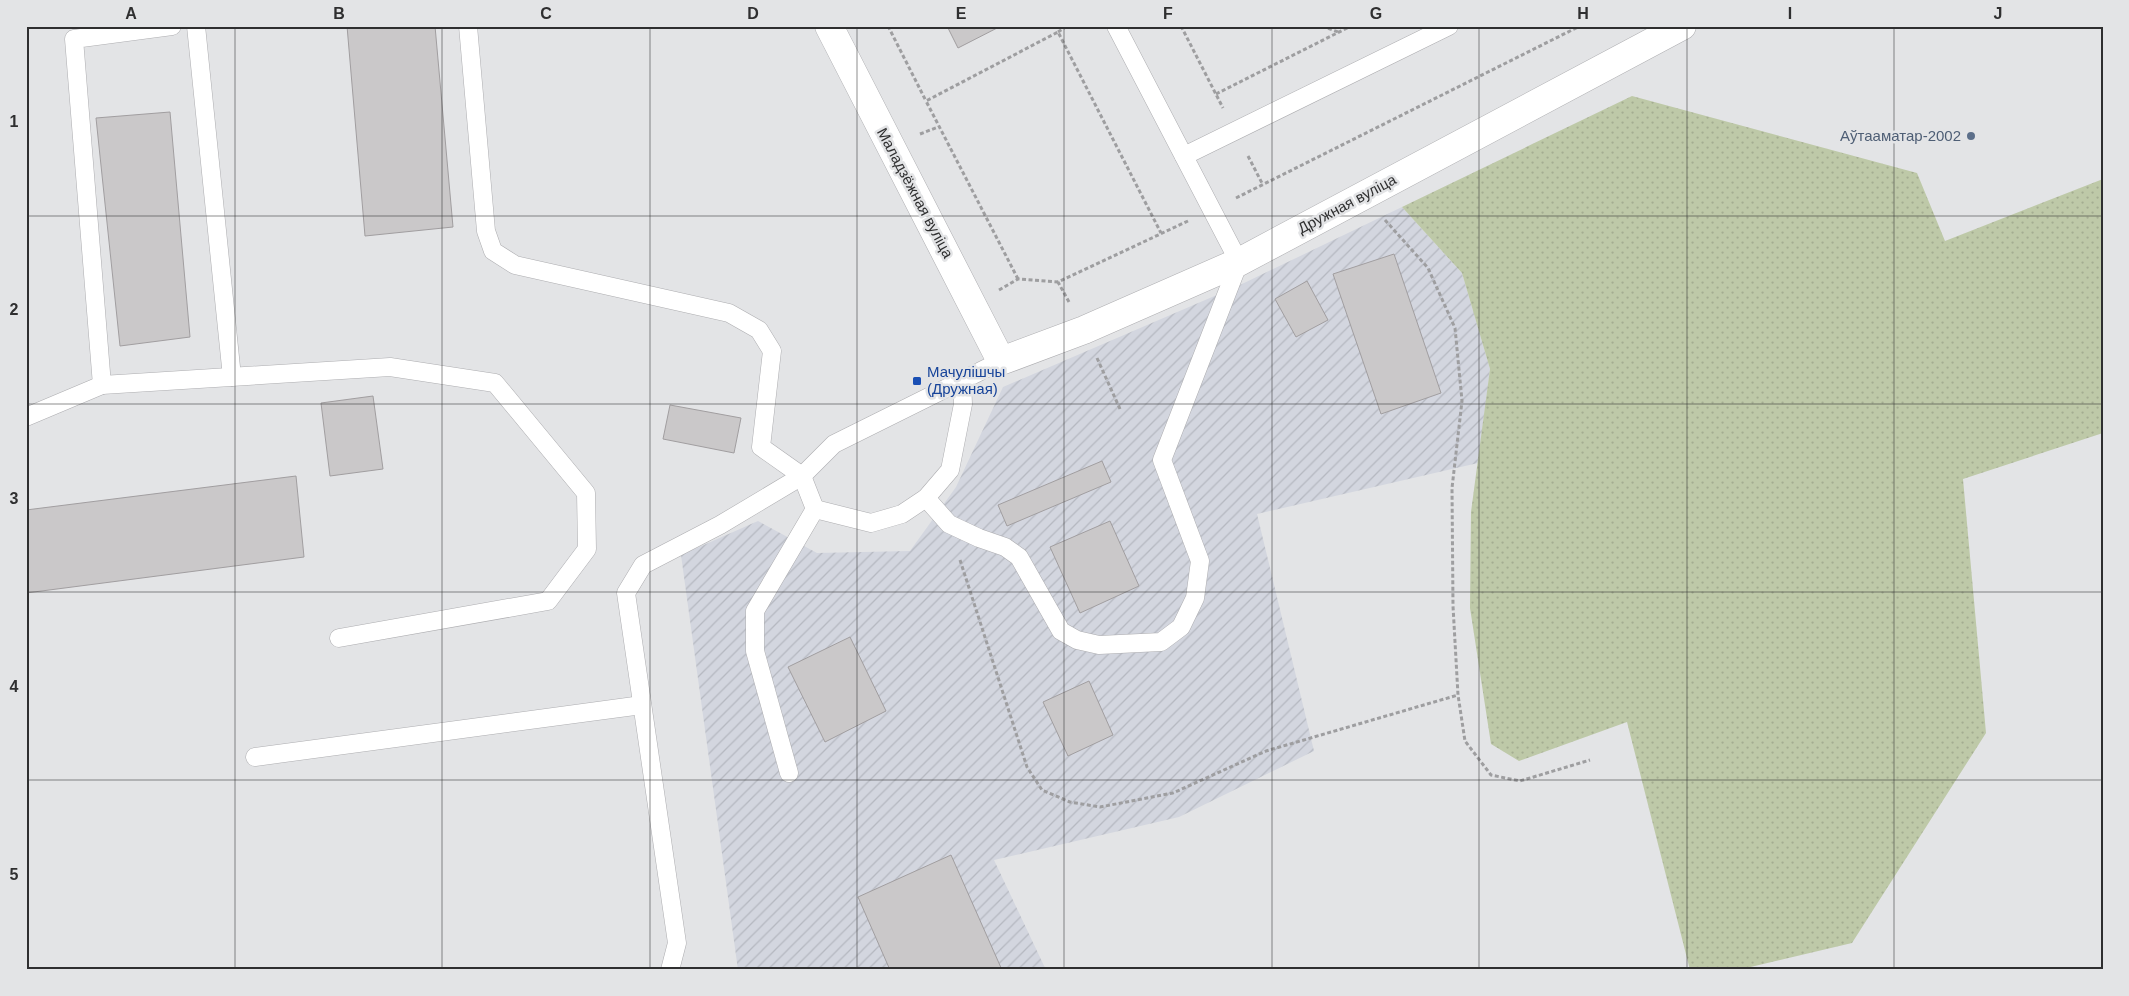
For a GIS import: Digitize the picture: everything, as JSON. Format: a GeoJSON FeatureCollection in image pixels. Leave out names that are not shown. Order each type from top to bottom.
{"type":"FeatureCollection","features":[{"type":"Feature","properties":{"kind":"street","name":"Маладзёжная вуліца"},"geometry":{"type":"LineString","coordinates":[[829,26],[1001,361]]}},
{"type":"Feature","properties":{"kind":"street","name":"Дружная вуліца"},"geometry":{"type":"LineString","coordinates":[[1001,361],[1084,330],[1239,262],[1682,26]]}},
{"type":"Feature","properties":{"kind":"lane"},"geometry":{"type":"LineString","coordinates":[[102,385],[74,39],[172,26]]}},
{"type":"Feature","properties":{"kind":"lane"},"geometry":{"type":"LineString","coordinates":[[196,26],[232,377]]}},
{"type":"Feature","properties":{"kind":"lane"},"geometry":{"type":"LineString","coordinates":[[468,26],[486,231],[493,252],[515,264],[729,313],[759,330],[772,351],[761,447],[802,476],[815,509]]}},
{"type":"Feature","properties":{"kind":"lane"},"geometry":{"type":"LineString","coordinates":[[926,498],[949,524],[979,538],[1006,547],[1019,556],[1061,631],[1077,640],[1099,644],[1161,642],[1181,627],[1194,598],[1200,561],[1162,460],[1239,262],[1116,26]]}},
{"type":"Feature","properties":{"kind":"lane"},"geometry":{"type":"LineString","coordinates":[[1184,156],[1449,26]]}},
{"type":"Feature","properties":{"kind":"lane"},"geometry":{"type":"LineString","coordinates":[[670,970],[677,943],[626,593],[643,565],[720,524],[802,476],[834,444],[1001,361]]}},
{"type":"Feature","properties":{"kind":"lane"},"geometry":{"type":"LineString","coordinates":[[26,417],[102,385],[390,367],[495,383],[586,493],[587,549],[548,600],[338,638]]}},
{"type":"Feature","properties":{"kind":"lane"},"geometry":{"type":"LineString","coordinates":[[815,509],[871,524],[902,514],[926,498],[950,470],[963,404],[962,381]]}},
{"type":"Feature","properties":{"kind":"lane"},"geometry":{"type":"LineString","coordinates":[[789,773],[755,651],[755,611],[815,509]]}},
{"type":"Feature","properties":{"kind":"lane"},"geometry":{"type":"LineString","coordinates":[[255,758],[642,705]]}},
{"type":"Feature","properties":{"kind":"path"},"geometry":{"type":"LineString","coordinates":[[888,26],[938,127],[1018,279]]}},
{"type":"Feature","properties":{"kind":"path"},"geometry":{"type":"LineString","coordinates":[[926,101],[1067,26]]}},
{"type":"Feature","properties":{"kind":"path"},"geometry":{"type":"LineString","coordinates":[[1322,26],[1339,32]]}},
{"type":"Feature","properties":{"kind":"path"},"geometry":{"type":"LineString","coordinates":[[1216,94],[1350,26]]}},
{"type":"Feature","properties":{"kind":"path"},"geometry":{"type":"LineString","coordinates":[[1120,408],[1084,330],[1058,282],[1212,210],[1580,26]]}},
{"type":"Feature","properties":{"kind":"path"},"geometry":{"type":"LineString","coordinates":[[1058,32],[1161,233]]}},
{"type":"Feature","properties":{"kind":"path"},"geometry":{"type":"LineString","coordinates":[[1363,195],[1428,268],[1455,328],[1462,401],[1452,488],[1452,606],[1458,695],[1465,741],[1491,775],[1520,781],[1590,760]]}},
{"type":"Feature","properties":{"kind":"path"},"geometry":{"type":"LineString","coordinates":[[949,524],[1027,766],[1042,790],[1070,802],[1100,807],[1173,794],[1266,751],[1458,695]]}},
{"type":"Feature","properties":{"kind":"shaded area"},"geometry":{"type":"Polygon","coordinates":[[[1402,207],[1462,273],[1490,369],[1478,463],[1257,514],[1314,751],[1179,817],[994,860],[1046,970],[738,970],[681,555],[758,521],[817,553],[910,551],[956,487],[1003,387],[1240,285],[1402,207]]]}},
{"type":"Feature","properties":{"kind":"green space"},"geometry":{"type":"Polygon","coordinates":[[[1632,96],[1917,173],[1945,241],[2103,179],[2103,433],[1963,479],[1986,733],[1852,943],[1738,970],[1690,970],[1627,722],[1519,761],[1491,744],[1470,608],[1471,512],[1490,369],[1462,273],[1402,207],[1632,96]]]}},
{"type":"Feature","properties":{"kind":"building"},"geometry":{"type":"Polygon","coordinates":[[[347,26],[435,26],[453,227],[365,236],[347,26]]]}},
{"type":"Feature","properties":{"kind":"building"},"geometry":{"type":"Polygon","coordinates":[[[947,26],[1001,26],[958,48],[947,26]]]}},
{"type":"Feature","properties":{"kind":"building"},"geometry":{"type":"Polygon","coordinates":[[[170,112],[190,337],[120,346],[96,118],[170,112]]]}},
{"type":"Feature","properties":{"kind":"building"},"geometry":{"type":"Polygon","coordinates":[[[1394,254],[1441,393],[1381,414],[1333,274],[1394,254]]]}},
{"type":"Feature","properties":{"kind":"building"},"geometry":{"type":"Polygon","coordinates":[[[1307,281],[1328,320],[1296,337],[1275,299],[1307,281]]]}},
{"type":"Feature","properties":{"kind":"building"},"geometry":{"type":"Polygon","coordinates":[[[373,396],[383,469],[330,476],[321,403],[373,396]]]}},
{"type":"Feature","properties":{"kind":"building"},"geometry":{"type":"Polygon","coordinates":[[[670,405],[741,418],[734,453],[663,439],[670,405]]]}},
{"type":"Feature","properties":{"kind":"building"},"geometry":{"type":"Polygon","coordinates":[[[1102,461],[1111,482],[1007,526],[998,505],[1102,461]]]}},
{"type":"Feature","properties":{"kind":"building"},"geometry":{"type":"Polygon","coordinates":[[[296,476],[304,557],[26,593],[26,510],[296,476]]]}},
{"type":"Feature","properties":{"kind":"building"},"geometry":{"type":"Polygon","coordinates":[[[1110,521],[1139,586],[1080,613],[1050,547],[1110,521]]]}},
{"type":"Feature","properties":{"kind":"building"},"geometry":{"type":"Polygon","coordinates":[[[850,637],[886,711],[825,742],[788,667],[850,637]]]}},
{"type":"Feature","properties":{"kind":"building"},"geometry":{"type":"Polygon","coordinates":[[[1089,681],[1113,735],[1068,756],[1043,702],[1089,681]]]}},
{"type":"Feature","properties":{"kind":"building"},"geometry":{"type":"Polygon","coordinates":[[[951,855],[1002,970],[890,970],[858,897],[951,855]]]}},
{"type":"Feature","properties":{"kind":"place","name":"Аўтааматар-2002"},"geometry":{"type":"Point","coordinates":[1971,136]}},
{"type":"Feature","properties":{"kind":"place","name":"Мачулішчы (Дружная)"},"geometry":{"type":"Point","coordinates":[917,381]}}]}
